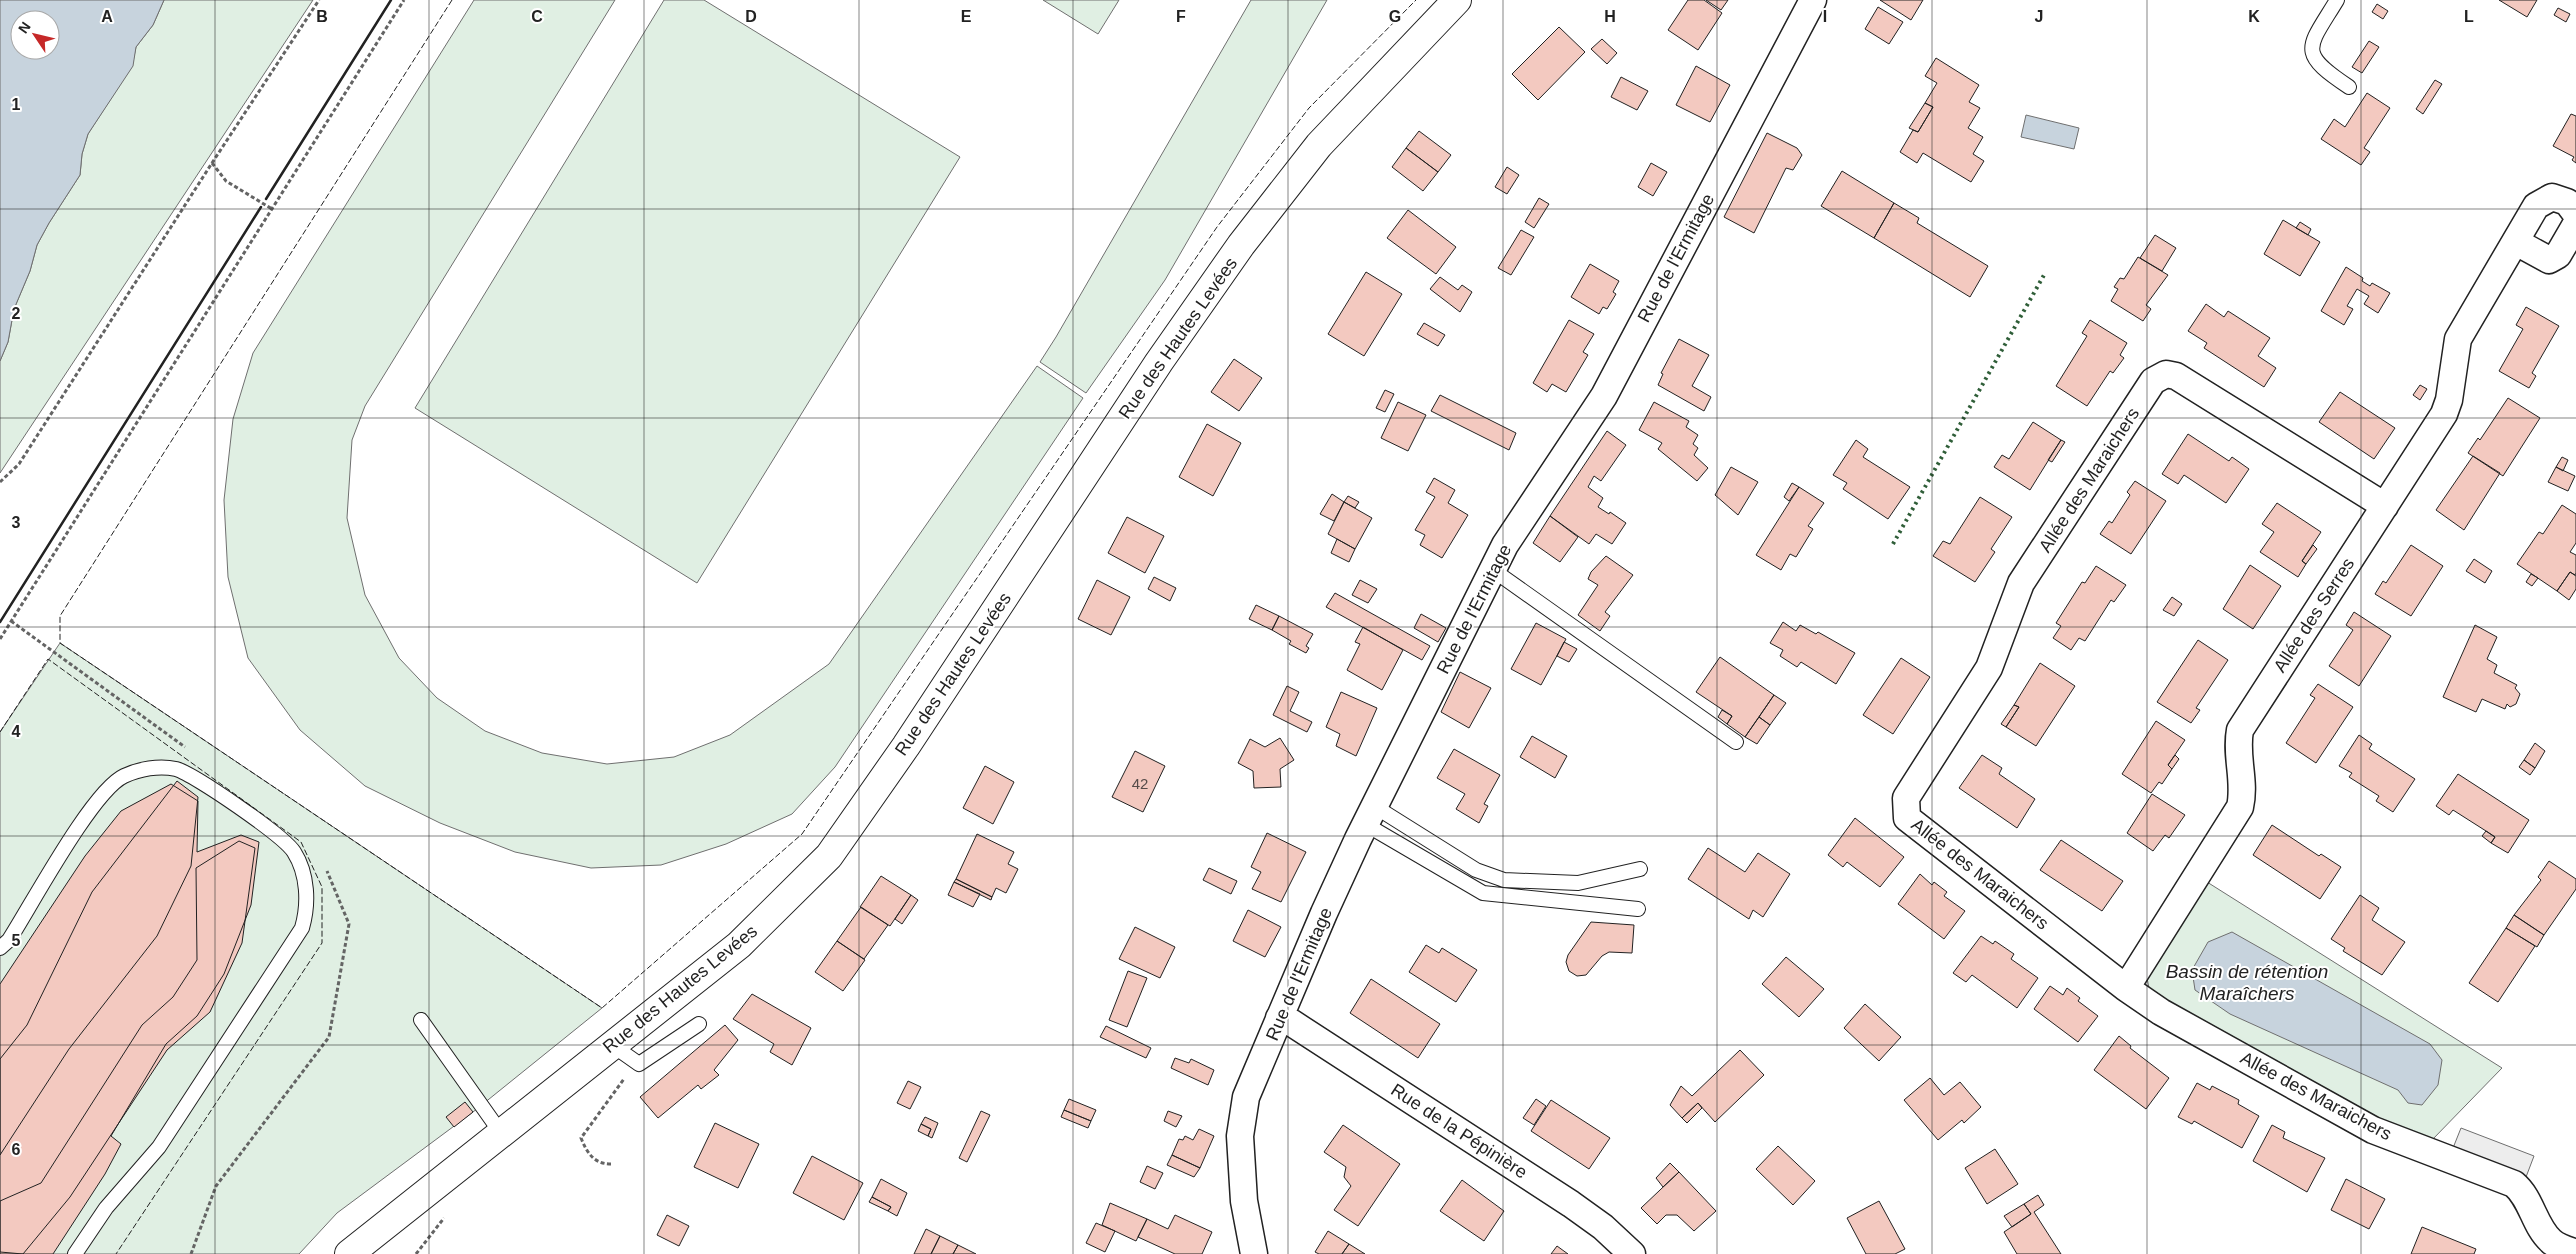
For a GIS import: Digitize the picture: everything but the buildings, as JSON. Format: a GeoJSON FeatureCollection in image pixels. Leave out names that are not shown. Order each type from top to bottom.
{"type":"FeatureCollection","features":[{"type":"Feature","properties":{"kind":"street","name":"Rue des Hautes Levées"},"geometry":{"type":"LineString","coordinates":[[349,1254],[739,945],[829,856],[906,746],[1159,362],[1241,245],[1319,145],[1457,0]]}},
{"type":"Feature","properties":{"kind":"street","name":"Rue de l'Ermitage"},"geometry":{"type":"LineString","coordinates":[[1254,1254],[1244,1201],[1240,1136],[1246,1097],[1279,1018],[1370,815],[1505,545],[1604,396],[1813,0]]}},
{"type":"Feature","properties":{"kind":"street","name":"Allée des Serres"},"geometry":{"type":"LineString","coordinates":[[2126,988],[2240,807],[2244,793],[2238,742],[2240,730],[2444,414],[2449,400],[2458,339],[2536,206],[2552,197],[2567,202],[2576,214]]}},
{"type":"Feature","properties":{"kind":"street"},"geometry":{"type":"LineString","coordinates":[[2516,242],[2550,260],[2558,255],[2576,224]]}},
{"type":"Feature","properties":{"kind":"street","name":"Allée des Maraichers"},"geometry":{"type":"LineString","coordinates":[[2385,506],[2176,376],[2166,374],[2153,381],[2021,584],[1989,668],[1906,798],[1908,818],[2126,988],[2161,1012],[2373,1130],[2514,1184],[2522,1190],[2545,1236],[2552,1243],[2576,1253]]}},
{"type":"Feature","properties":{"kind":"street","name":"Rue de la Pépinière"},"geometry":{"type":"LineString","coordinates":[[1279,1018],[1292,1022],[1571,1204],[1603,1227],[1632,1254]]}},
{"type":"Feature","properties":{"kind":"lane"},"geometry":{"type":"LineString","coordinates":[[2337,0],[2312,41],[2312,55],[2322,70],[2349,87]]}},
{"type":"Feature","properties":{"kind":"lane"},"geometry":{"type":"LineString","coordinates":[[1492,570],[1736,742]]}},
{"type":"Feature","properties":{"kind":"lane"},"geometry":{"type":"LineString","coordinates":[[0,948],[10,940],[94,804],[122,777],[140,771],[156,768],[176,769],[193,777],[280,838],[293,850],[303,870],[307,910],[302,928],[159,1147],[106,1208],[75,1254]]}},
{"type":"Feature","properties":{"kind":"lane"},"geometry":{"type":"LineString","coordinates":[[1370,815],[1476,870],[1504,880],[1578,883],[1640,869]]}},
{"type":"Feature","properties":{"kind":"lane"},"geometry":{"type":"LineString","coordinates":[[1370,815],[1483,894],[1638,909]]}},
{"type":"Feature","properties":{"kind":"lane"},"geometry":{"type":"LineString","coordinates":[[421,1020],[501,1133]]}},
{"type":"Feature","properties":{"kind":"lane"},"geometry":{"type":"LineString","coordinates":[[612,1045],[639,1064],[699,1024]]}},
{"type":"Feature","properties":{"kind":"path"},"geometry":{"type":"LineString","coordinates":[[0,482],[19,464],[319,0]]}},
{"type":"Feature","properties":{"kind":"path"},"geometry":{"type":"LineString","coordinates":[[0,639],[404,0]]}},
{"type":"Feature","properties":{"kind":"path"},"geometry":{"type":"LineString","coordinates":[[212,163],[226,181],[272,209]]}},
{"type":"Feature","properties":{"kind":"path"},"geometry":{"type":"LineString","coordinates":[[11,621],[186,748]]}},
{"type":"Feature","properties":{"kind":"path"},"geometry":{"type":"LineString","coordinates":[[191,1254],[216,1186],[329,1038],[349,924],[333,882],[324,866]]}},
{"type":"Feature","properties":{"kind":"path"},"geometry":{"type":"LineString","coordinates":[[611,1164],[602,1164],[592,1157],[586,1151],[581,1138],[626,1077],[639,1064]]}},
{"type":"Feature","properties":{"kind":"green space"},"geometry":{"type":"Polygon","coordinates":[[[164,0],[313,0],[0,473],[0,361],[8,342],[14,309],[30,271],[37,245],[80,175],[82,154],[88,134],[132,66],[136,47],[153,25],[164,0]]]}},
{"type":"Feature","properties":{"kind":"green space"},"geometry":{"type":"Polygon","coordinates":[[[474,0],[615,0],[365,406],[352,440],[347,518],[365,595],[399,658],[437,698],[485,731],[542,753],[607,764],[674,757],[730,735],[829,664],[1037,366],[1083,398],[835,767],[792,814],[726,844],[661,865],[591,868],[515,852],[440,823],[365,786],[300,730],[248,658],[228,577],[224,500],[233,419],[253,353],[474,0]]]}},
{"type":"Feature","properties":{"kind":"green space"},"geometry":{"type":"Polygon","coordinates":[[[664,0],[704,0],[960,157],[697,583],[415,408],[664,0]]]}},
{"type":"Feature","properties":{"kind":"green space"},"geometry":{"type":"Polygon","coordinates":[[[1043,0],[1119,0],[1098,34],[1043,0]]]}},
{"type":"Feature","properties":{"kind":"green space"},"geometry":{"type":"Polygon","coordinates":[[[1251,0],[1327,0],[1165,280],[1086,393],[1040,362],[1251,0]]]}},
{"type":"Feature","properties":{"kind":"green space"},"geometry":{"type":"Polygon","coordinates":[[[60,643],[602,1008],[473,1112],[337,1213],[299,1254],[0,1254],[0,732],[60,643]]]}},
{"type":"Feature","properties":{"kind":"green space"},"geometry":{"type":"Polygon","coordinates":[[[2207,882],[2502,1068],[2432,1140],[2370,1114],[2168,1004],[2149,988],[2146,973],[2207,882]]]}},
{"type":"Feature","properties":{"kind":"shaded area"},"geometry":{"type":"Polygon","coordinates":[[[2461,1128],[2534,1156],[2526,1177],[2453,1148],[2461,1128]]]}},
{"type":"Feature","properties":{"kind":"water"},"geometry":{"type":"Polygon","coordinates":[[[0,0],[164,0],[153,25],[136,47],[133,66],[88,134],[82,154],[80,175],[37,245],[30,271],[14,309],[8,342],[0,361],[0,0]]]}},
{"type":"Feature","properties":{"kind":"water"},"geometry":{"type":"Polygon","coordinates":[[[2026,115],[2079,128],[2074,149],[2021,137],[2026,115]]]}},
{"type":"Feature","properties":{"kind":"water","name":"Bassin de rétention Maraîchers"},"geometry":{"type":"Polygon","coordinates":[[[2232,932],[2430,1044],[2442,1060],[2438,1085],[2422,1105],[2408,1103],[2398,1090],[2230,1014],[2195,990],[2192,970],[2208,942],[2232,932]]]}},
{"type":"Feature","properties":{"kind":"hedge"},"geometry":{"type":"LineString","coordinates":[[1893,544],[2044,275]]}},
{"type":"Feature","properties":{"kind":"fence"},"geometry":{"type":"LineString","coordinates":[[452,0],[60,616],[60,643],[602,1008],[802,834],[1217,227],[1309,108],[1416,0]]}},
{"type":"Feature","properties":{"kind":"fence"},"geometry":{"type":"LineString","coordinates":[[0,732],[48,659],[301,842],[322,887],[322,943],[116,1254]]}},
{"type":"Feature","properties":{"kind":"wall"},"geometry":{"type":"LineString","coordinates":[[266,199],[391,0]]}},
{"type":"Feature","properties":{"kind":"wall"},"geometry":{"type":"LineString","coordinates":[[0,622],[261,207]]}}]}
